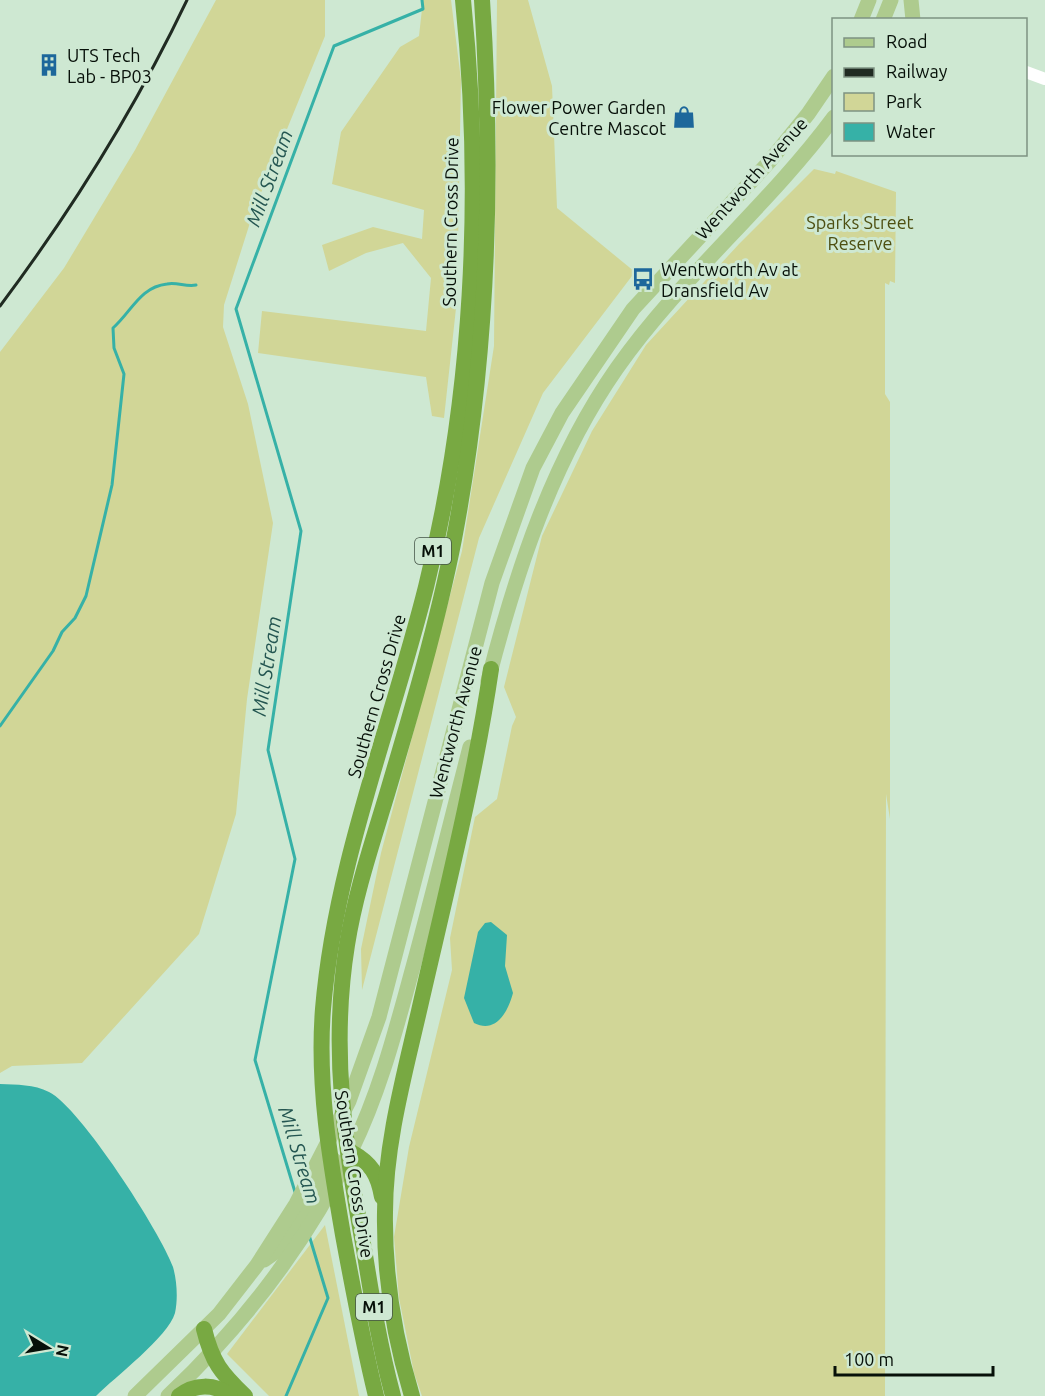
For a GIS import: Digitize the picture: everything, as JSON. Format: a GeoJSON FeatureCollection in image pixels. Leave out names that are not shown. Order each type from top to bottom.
{"type":"FeatureCollection","features":[{"type":"Feature","properties":{"kind":"highway","name":"Southern Cross Drive"},"geometry":{"type":"LineString","coordinates":[[376,1396],[346,1250],[322,1090],[323,1010],[336,909],[427,583],[445,493],[459,398],[472,224],[471,86],[463,0]]}},
{"type":"Feature","properties":{"kind":"highway","name":"Southern Cross Drive"},"geometry":{"type":"LineString","coordinates":[[393,1396],[383,1358],[343,1125],[339,1064],[341,993],[347,945],[360,883],[438,609],[454,540],[469,445],[480,363],[488,261],[489,176],[482,0]]}},
{"type":"Feature","properties":{"kind":"highway"},"geometry":{"type":"LineString","coordinates":[[412,1396],[390,1303],[385,1258],[384,1209],[403,1080],[479,747],[491,669]]}},
{"type":"Feature","properties":{"kind":"highway"},"geometry":{"type":"LineString","coordinates":[[351,1152],[365,1160],[376,1172],[384,1209]]}},
{"type":"Feature","properties":{"kind":"highway"},"geometry":{"type":"LineString","coordinates":[[204,1329],[210,1355],[226,1378],[245,1396]]}},
{"type":"Feature","properties":{"kind":"highway"},"geometry":{"type":"LineString","coordinates":[[179,1396],[196,1388],[212,1386],[230,1396]]}},
{"type":"Feature","properties":{"kind":"main road"},"geometry":{"type":"LineString","coordinates":[[885,18],[891,0]]}},
{"type":"Feature","properties":{"kind":"main road"},"geometry":{"type":"LineString","coordinates":[[911,0],[913,18]]}},
{"type":"Feature","properties":{"kind":"main road","name":"Wentworth Avenue"},"geometry":{"type":"LineString","coordinates":[[168,1396],[210,1355],[277,1275],[303,1237],[304,1209],[365,1061],[492,583],[533,468],[584,378],[626,318],[769,162],[808,114],[832,79]]}},
{"type":"Feature","properties":{"kind":"main road","name":"Wentworth Avenue"},"geometry":{"type":"LineString","coordinates":[[304,1209],[351,1152],[375,1094],[393,1041],[491,669],[537,521],[568,452],[590,410],[642,334],[719,245],[791,170],[832,119]]}},
{"type":"Feature","properties":{"kind":"main road"},"geometry":{"type":"LineString","coordinates":[[135,1396],[204,1329],[257,1265],[281,1248],[304,1209]]}},
{"type":"Feature","properties":{"kind":"street"},"geometry":{"type":"LineString","coordinates":[[865,10],[883,18]]}},
{"type":"Feature","properties":{"kind":"street"},"geometry":{"type":"LineString","coordinates":[[1027,72],[1045,80]]}},
{"type":"Feature","properties":{"kind":"green space"},"geometry":{"type":"Polygon","coordinates":[[[216,0],[325,0],[325,36],[254,210],[224,305],[223,327],[248,404],[273,523],[247,699],[236,814],[199,934],[82,1063],[12,1066],[0,1073],[0,352],[64,268],[135,150],[216,0]]]}},
{"type":"Feature","properties":{"kind":"green space"},"geometry":{"type":"Polygon","coordinates":[[[423,0],[451,0],[461,80],[457,299],[444,418],[432,416],[426,377],[258,353],[262,311],[426,331],[431,278],[403,243],[366,253],[329,271],[322,245],[373,227],[422,239],[424,210],[332,184],[341,132],[400,47],[419,36],[423,0]]]}},
{"type":"Feature","properties":{"kind":"green space"},"geometry":{"type":"Polygon","coordinates":[[[497,0],[528,0],[552,86],[557,208],[635,272],[543,393],[479,538],[362,990],[361,949],[381,853],[462,551],[494,346],[497,0]]]}},
{"type":"Feature","properties":{"kind":"green space","name":"Sparks Street Reserve"},"geometry":{"type":"Polygon","coordinates":[[[814,169],[835,174],[836,171],[896,192],[895,283],[890,281],[889,285],[885,283],[885,394],[890,402],[890,819],[886,794],[885,1396],[422,1396],[414,1373],[399,1298],[394,1237],[409,1147],[452,970],[450,938],[475,817],[497,799],[512,726],[516,717],[504,687],[542,536],[592,431],[646,345],[739,244],[814,169]]]}},
{"type":"Feature","properties":{"kind":"green space"},"geometry":{"type":"Polygon","coordinates":[[[325,1225],[359,1396],[269,1396],[227,1354],[325,1225]]]}},
{"type":"Feature","properties":{"kind":"water"},"geometry":{"type":"Polygon","coordinates":[[[491,922],[507,935],[505,966],[513,993],[500,1019],[489,1026],[482,1026],[474,1023],[464,998],[478,932],[485,923],[491,922]]]}},
{"type":"Feature","properties":{"kind":"water"},"geometry":{"type":"Polygon","coordinates":[[[0,1084],[37,1088],[49,1092],[63,1102],[118,1172],[153,1227],[173,1267],[177,1302],[170,1323],[152,1345],[96,1396],[0,1396],[0,1084]]]}},
{"type":"Feature","properties":{"kind":"waterway","name":"Mill Stream"},"geometry":{"type":"LineString","coordinates":[[295,1192],[255,1060],[295,859],[268,750],[301,531],[236,309],[334,46],[423,9],[422,0]]}},
{"type":"Feature","properties":{"kind":"waterway"},"geometry":{"type":"LineString","coordinates":[[0,726],[53,651],[62,632],[75,618],[86,596],[112,485],[124,374],[114,348],[113,328],[150,290],[171,284],[196,285]]}},
{"type":"Feature","properties":{"kind":"waterway","name":"Mill Stream"},"geometry":{"type":"LineString","coordinates":[[286,1396],[328,1298],[309,1235]]}},
{"type":"Feature","properties":{"kind":"railway"},"geometry":{"type":"LineString","coordinates":[[0,306],[27,270],[101,158],[146,80],[187,0]]}},
{"type":"Feature","properties":{"kind":"place","name":"UTS Tech Lab - BP03"},"geometry":{"type":"Point","coordinates":[49,65]}},
{"type":"Feature","properties":{"kind":"place","name":"Flower Power Garden Centre Mascot"},"geometry":{"type":"Point","coordinates":[684,117]}},
{"type":"Feature","properties":{"kind":"place","name":"Wentworth Av at Dransfield Av"},"geometry":{"type":"Point","coordinates":[643,279]}}]}
